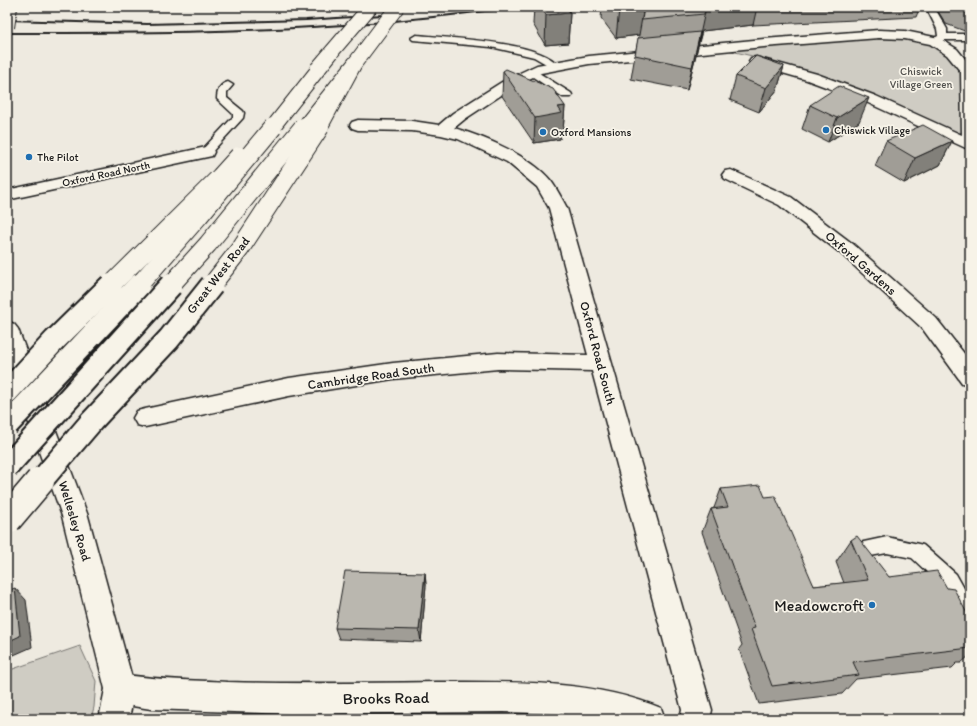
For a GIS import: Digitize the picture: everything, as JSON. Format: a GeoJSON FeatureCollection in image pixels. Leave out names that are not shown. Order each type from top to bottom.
{"type":"FeatureCollection","features":[{"type":"Feature","properties":{"kind":"main road"},"geometry":{"type":"LineString","coordinates":[[7,27],[10,7]]}},
{"type":"Feature","properties":{"kind":"main road"},"geometry":{"type":"LineString","coordinates":[[7,392],[55,340],[220,177],[332,52],[370,7]]}},
{"type":"Feature","properties":{"kind":"main road","name":"Great West Road"},"geometry":{"type":"LineString","coordinates":[[7,520],[92,421],[169,339],[240,249],[315,136],[355,63],[397,7]]}},
{"type":"Feature","properties":{"kind":"main road"},"geometry":{"type":"LineString","coordinates":[[442,130],[459,116],[510,83],[531,72],[553,66],[589,60],[708,48],[879,34],[938,39],[952,52],[968,72],[970,145],[870,99],[819,80],[708,48]]}},
{"type":"Feature","properties":{"kind":"main road"},"geometry":{"type":"LineString","coordinates":[[7,425],[66,363],[179,239],[251,154],[332,52]]}},
{"type":"Feature","properties":{"kind":"main road"},"geometry":{"type":"LineString","coordinates":[[7,467],[208,244],[355,63]]}},
{"type":"Feature","properties":{"kind":"main road","name":"Oxford Road South"},"geometry":{"type":"LineString","coordinates":[[358,125],[412,126],[442,130],[464,136],[513,158],[544,184],[558,208],[697,710],[695,719]]}},
{"type":"Feature","properties":{"kind":"main road","name":"Oxford Road North"},"geometry":{"type":"LineString","coordinates":[[7,195],[206,152]]}},
{"type":"Feature","properties":{"kind":"main road","name":"Oxford Gardens"},"geometry":{"type":"LineString","coordinates":[[731,175],[785,201],[846,248],[929,323],[970,377]]}},
{"type":"Feature","properties":{"kind":"main road","name":"Wellesley Road"},"geometry":{"type":"LineString","coordinates":[[7,329],[75,516],[120,689],[114,719]]}},
{"type":"Feature","properties":{"kind":"main road","name":"Cambridge Road South"},"geometry":{"type":"LineString","coordinates":[[145,418],[290,387],[394,371],[498,360],[601,363]]}},
{"type":"Feature","properties":{"kind":"main road","name":"Brooks Road"},"geometry":{"type":"LineString","coordinates":[[120,689],[151,694],[290,699],[504,696],[562,699],[625,711],[650,719]]}},
{"type":"Feature","properties":{"kind":"lane"},"geometry":{"type":"LineString","coordinates":[[930,7],[942,29],[938,39],[970,37]]}},
{"type":"Feature","properties":{"kind":"lane"},"geometry":{"type":"LineString","coordinates":[[416,38],[491,44],[537,55],[553,66]]}},
{"type":"Feature","properties":{"kind":"lane"},"geometry":{"type":"LineString","coordinates":[[531,72],[567,95]]}},
{"type":"Feature","properties":{"kind":"lane"},"geometry":{"type":"LineString","coordinates":[[206,152],[238,118],[240,112],[222,99],[222,92],[228,85]]}},
{"type":"Feature","properties":{"kind":"lane"},"geometry":{"type":"LineString","coordinates":[[865,549],[887,545],[918,551],[949,580],[970,617]]}},
{"type":"Feature","properties":{"kind":"green space","name":"Chiswick Village Green"},"geometry":{"type":"Polygon","coordinates":[[[872,32],[936,39],[970,72],[970,143],[816,76],[752,56],[719,48],[872,32]]]}},
{"type":"Feature","properties":{"kind":"green space"},"geometry":{"type":"Polygon","coordinates":[[[80,646],[96,681],[94,707],[91,719],[7,719],[7,671],[80,646]]]}},
{"type":"Feature","properties":{"kind":"building"},"geometry":{"type":"Polygon","coordinates":[[[541,7],[567,7],[570,13],[546,15],[541,7]]]}},
{"type":"Feature","properties":{"kind":"building"},"geometry":{"type":"Polygon","coordinates":[[[618,7],[635,7],[619,9],[618,7]]]}},
{"type":"Feature","properties":{"kind":"building"},"geometry":{"type":"Polygon","coordinates":[[[644,7],[706,7],[704,14],[642,20],[644,7]]]}},
{"type":"Feature","properties":{"kind":"building"},"geometry":{"type":"Polygon","coordinates":[[[700,32],[692,67],[635,55],[638,38],[700,32]]]}},
{"type":"Feature","properties":{"kind":"building"},"geometry":{"type":"Polygon","coordinates":[[[756,56],[784,66],[766,88],[736,76],[756,56]]]}},
{"type":"Feature","properties":{"kind":"building"},"geometry":{"type":"Polygon","coordinates":[[[506,69],[553,89],[565,106],[558,107],[562,113],[535,118],[503,71],[506,69]]]}},
{"type":"Feature","properties":{"kind":"building"},"geometry":{"type":"Polygon","coordinates":[[[839,86],[869,98],[837,118],[810,105],[839,86]]]}},
{"type":"Feature","properties":{"kind":"building"},"geometry":{"type":"Polygon","coordinates":[[[923,125],[952,141],[915,158],[886,141],[923,125]]]}},
{"type":"Feature","properties":{"kind":"building","name":"Meadowcroft"},"geometry":{"type":"Polygon","coordinates":[[[760,485],[765,497],[775,496],[814,586],[868,580],[851,540],[857,536],[889,577],[937,571],[947,588],[954,589],[970,619],[970,648],[853,662],[859,675],[772,686],[751,629],[755,628],[711,509],[728,507],[721,489],[760,485]]]}},
{"type":"Feature","properties":{"kind":"building"},"geometry":{"type":"Polygon","coordinates":[[[345,571],[425,573],[419,630],[335,628],[345,571]]]}},
{"type":"Feature","properties":{"kind":"building"},"geometry":{"type":"Polygon","coordinates":[[[15,588],[20,636],[7,642],[7,591],[15,588]]]}},
{"type":"Feature","properties":{"kind":"railway"},"geometry":{"type":"LineString","coordinates":[[7,33],[234,31],[279,29],[389,21],[523,7]]}},
{"type":"Feature","properties":{"kind":"railway"},"geometry":{"type":"LineString","coordinates":[[7,20],[147,24],[306,20],[398,14]]}},
{"type":"Feature","properties":{"kind":"place","name":"Chiswick Village"},"geometry":{"type":"Point","coordinates":[826,130]}},
{"type":"Feature","properties":{"kind":"place","name":"Oxford Mansions"},"geometry":{"type":"Point","coordinates":[543,132]}},
{"type":"Feature","properties":{"kind":"place","name":"The Pilot"},"geometry":{"type":"Point","coordinates":[29,157]}},
{"type":"Feature","properties":{"kind":"place","name":"Meadowcroft"},"geometry":{"type":"Point","coordinates":[872,605]}}]}
